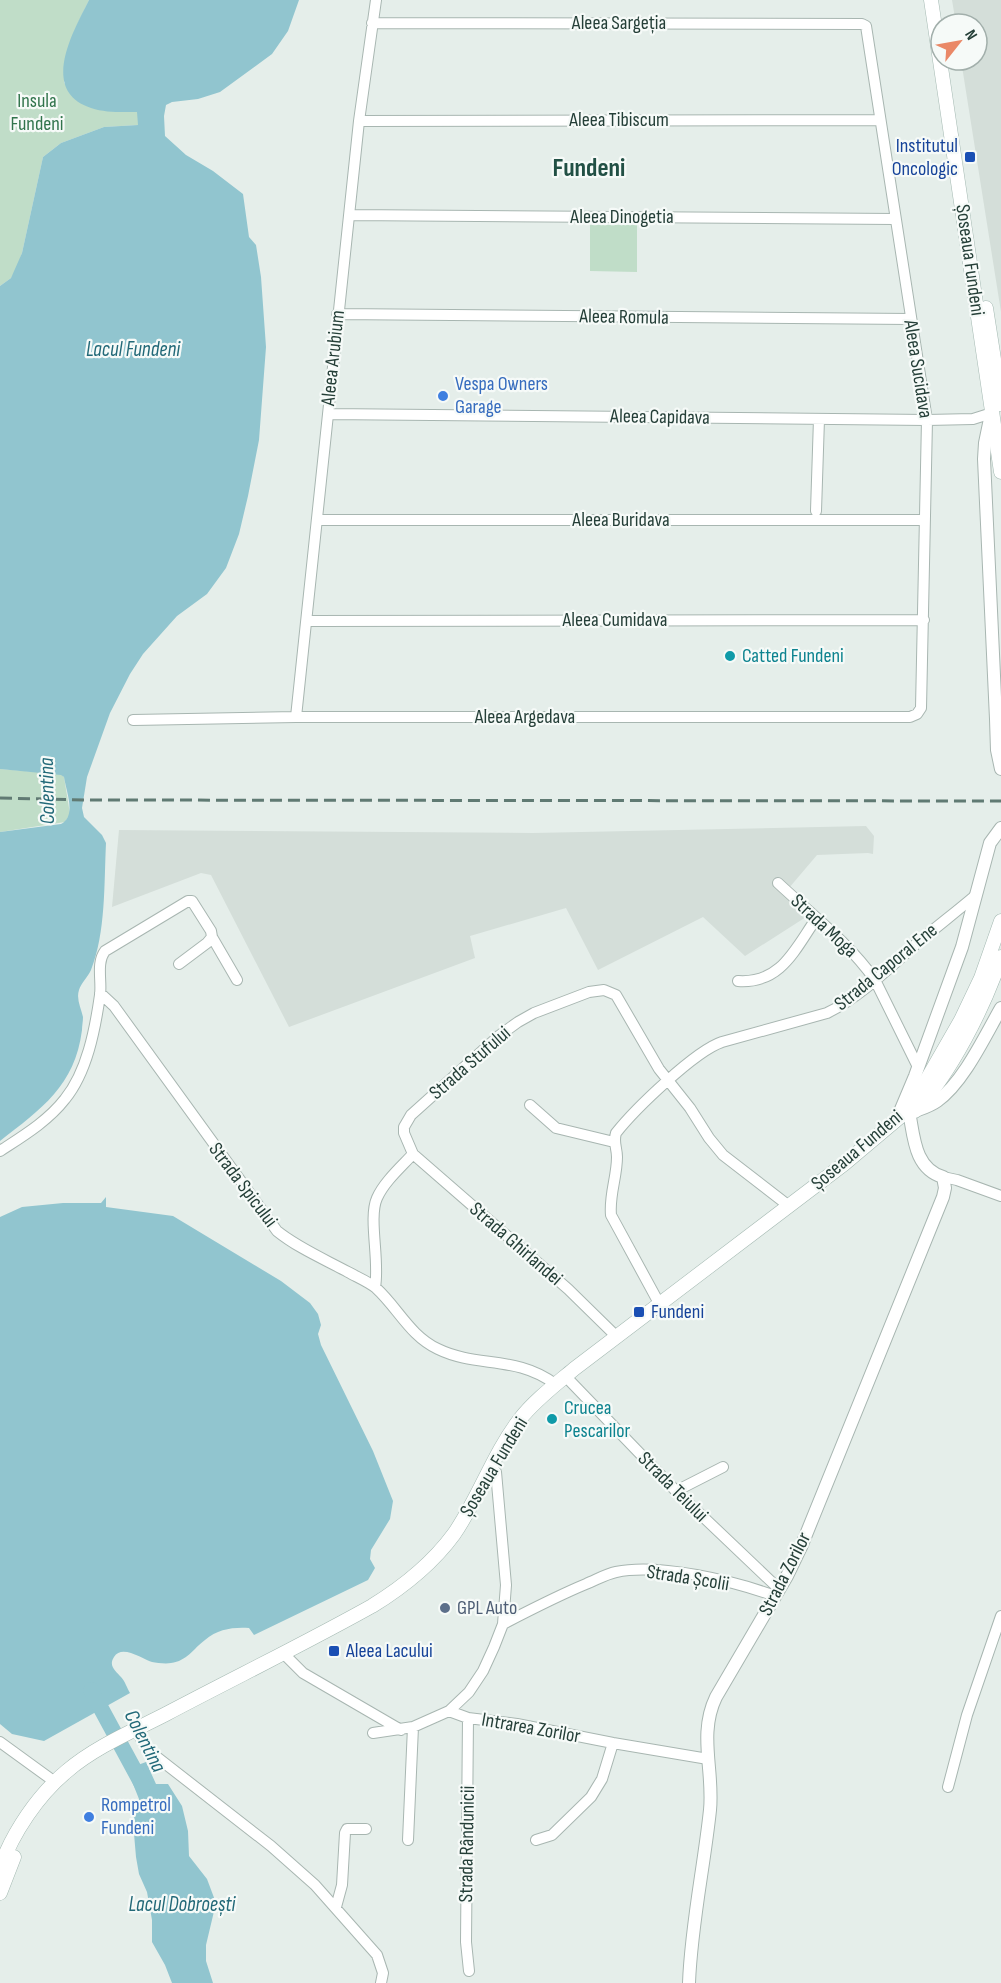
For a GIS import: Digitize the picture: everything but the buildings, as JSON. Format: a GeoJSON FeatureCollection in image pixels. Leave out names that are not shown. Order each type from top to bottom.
{"type":"FeatureCollection","features":[{"type":"Feature","properties":{"kind":"main road","name":"Șoseaua Fundeni"},"geometry":{"type":"LineString","coordinates":[[931,0],[996,408]]}},
{"type":"Feature","properties":{"kind":"main road","name":"Șoseaua Fundeni"},"geometry":{"type":"LineString","coordinates":[[951,72],[996,408],[995,436],[1001,472]]}},
{"type":"Feature","properties":{"kind":"main road","name":"Șoseaua Fundeni"},"geometry":{"type":"LineString","coordinates":[[285,1656],[385,1598],[427,1565],[454,1533],[515,1427],[555,1384],[844,1164],[895,1122],[933,1081],[948,1044],[974,994],[1001,921]]}},
{"type":"Feature","properties":{"kind":"main road","name":"Șoseaua Fundeni"},"geometry":{"type":"LineString","coordinates":[[0,1868],[20,1827],[55,1782],[137,1735],[285,1656],[382,1608],[421,1579],[443,1557],[459,1536],[526,1422],[548,1400],[849,1169],[913,1114],[973,1022],[1001,957]]}},
{"type":"Feature","properties":{"kind":"main road","name":"Șoseaua Fundeni"},"geometry":{"type":"LineString","coordinates":[[0,1893],[14,1857],[30,1828],[79,1767]]}},
{"type":"Feature","properties":{"kind":"street","name":"Aleea Arubium"},"geometry":{"type":"LineString","coordinates":[[296,717],[358,121],[376,0]]}},
{"type":"Feature","properties":{"kind":"street","name":"Aleea Sargeția"},"geometry":{"type":"LineString","coordinates":[[372,23],[862,24],[866,26]]}},
{"type":"Feature","properties":{"kind":"street","name":"Aleea Sucidava"},"geometry":{"type":"LineString","coordinates":[[866,26],[927,420],[924,620],[921,708],[917,714]]}},
{"type":"Feature","properties":{"kind":"street","name":"Aleea Tibiscum"},"geometry":{"type":"LineString","coordinates":[[358,121],[880,120]]}},
{"type":"Feature","properties":{"kind":"street","name":"Aleea Dinogetia"},"geometry":{"type":"LineString","coordinates":[[349,215],[895,219]]}},
{"type":"Feature","properties":{"kind":"street","name":"Aleea Romula"},"geometry":{"type":"LineString","coordinates":[[337,314],[911,320]]}},
{"type":"Feature","properties":{"kind":"street","name":"Aleea Capidava"},"geometry":{"type":"LineString","coordinates":[[328,414],[927,420],[973,418],[996,408]]}},
{"type":"Feature","properties":{"kind":"street","name":"Șoseaua Fundeni"},"geometry":{"type":"LineString","coordinates":[[996,408],[985,443],[984,459],[996,719],[1001,769]]}},
{"type":"Feature","properties":{"kind":"street"},"geometry":{"type":"LineString","coordinates":[[816,511],[819,418]]}},
{"type":"Feature","properties":{"kind":"street","name":"Aleea Buridava"},"geometry":{"type":"LineString","coordinates":[[318,520],[925,520]]}},
{"type":"Feature","properties":{"kind":"street","name":"Aleea Cumidava"},"geometry":{"type":"LineString","coordinates":[[307,621],[924,620]]}},
{"type":"Feature","properties":{"kind":"street","name":"Aleea Argedava"},"geometry":{"type":"LineString","coordinates":[[133,720],[296,717],[910,717],[917,714]]}},
{"type":"Feature","properties":{"kind":"street"},"geometry":{"type":"LineString","coordinates":[[895,1122],[918,1067],[962,946],[990,843],[1001,828]]}},
{"type":"Feature","properties":{"kind":"street","name":"Strada Moga"},"geometry":{"type":"LineString","coordinates":[[778,883],[853,952],[875,980],[918,1067]]}},
{"type":"Feature","properties":{"kind":"street","name":"Strada Caporal Ene"},"geometry":{"type":"LineString","coordinates":[[614,1142],[616,1133],[621,1127],[668,1080],[714,1044],[839,1008],[976,895]]}},
{"type":"Feature","properties":{"kind":"street"},"geometry":{"type":"LineString","coordinates":[[0,1151],[55,1111],[69,1093],[82,1068],[89,1046],[100,993],[100,963],[105,951],[188,902],[195,904],[237,980]]}},
{"type":"Feature","properties":{"kind":"street"},"geometry":{"type":"LineString","coordinates":[[738,981],[759,980],[777,971],[816,919]]}},
{"type":"Feature","properties":{"kind":"street"},"geometry":{"type":"LineString","coordinates":[[178,964],[212,937]]}},
{"type":"Feature","properties":{"kind":"street","name":"Strada Stufului"},"geometry":{"type":"LineString","coordinates":[[413,1154],[404,1133],[406,1120],[411,1115],[500,1035],[518,1022],[534,1013],[589,992],[604,990],[616,995],[646,1048],[668,1080]]}},
{"type":"Feature","properties":{"kind":"street","name":"Strada Spicului"},"geometry":{"type":"LineString","coordinates":[[100,993],[114,1006],[277,1231],[292,1242],[375,1287],[412,1331],[439,1350],[453,1355],[521,1366],[544,1376],[555,1384]]}},
{"type":"Feature","properties":{"kind":"street","name":"Șoseaua Fundeni"},"geometry":{"type":"LineString","coordinates":[[913,1114],[935,1103],[948,1091],[971,1059],[1001,1008]]}},
{"type":"Feature","properties":{"kind":"street"},"geometry":{"type":"LineString","coordinates":[[668,1080],[723,1155],[789,1206]]}},
{"type":"Feature","properties":{"kind":"street"},"geometry":{"type":"LineString","coordinates":[[530,1105],[556,1128],[614,1142],[617,1156],[610,1205],[611,1215],[660,1305]]}},
{"type":"Feature","properties":{"kind":"street"},"geometry":{"type":"LineString","coordinates":[[913,1114],[915,1142],[922,1161],[929,1171],[1001,1196]]}},
{"type":"Feature","properties":{"kind":"street"},"geometry":{"type":"LineString","coordinates":[[375,1287],[377,1270],[375,1202],[382,1189],[413,1154]]}},
{"type":"Feature","properties":{"kind":"street","name":"Strada Ghirlandei"},"geometry":{"type":"LineString","coordinates":[[413,1154],[568,1288],[617,1337]]}},
{"type":"Feature","properties":{"kind":"street","name":"Strada Zorilor"},"geometry":{"type":"LineString","coordinates":[[689,1983],[710,1807],[707,1726],[712,1707],[777,1593],[807,1532],[943,1197],[945,1188],[943,1177]]}},
{"type":"Feature","properties":{"kind":"street","name":"Strada Teiului"},"geometry":{"type":"LineString","coordinates":[[570,1381],[777,1593]]}},
{"type":"Feature","properties":{"kind":"street"},"geometry":{"type":"LineString","coordinates":[[676,1491],[723,1467]]}},
{"type":"Feature","properties":{"kind":"street"},"geometry":{"type":"LineString","coordinates":[[373,1733],[413,1727],[449,1711],[463,1700],[477,1682],[494,1647],[502,1624],[506,1585],[496,1472]]}},
{"type":"Feature","properties":{"kind":"street","name":"Strada Școlii"},"geometry":{"type":"LineString","coordinates":[[502,1624],[608,1574],[628,1570],[686,1573],[777,1593]]}},
{"type":"Feature","properties":{"kind":"street"},"geometry":{"type":"LineString","coordinates":[[948,1787],[967,1715],[1001,1616]]}},
{"type":"Feature","properties":{"kind":"street"},"geometry":{"type":"LineString","coordinates":[[285,1656],[303,1673],[401,1730]]}},
{"type":"Feature","properties":{"kind":"street","name":"Intrarea Zorilor"},"geometry":{"type":"LineString","coordinates":[[449,1711],[468,1718],[527,1726],[708,1759]]}},
{"type":"Feature","properties":{"kind":"street","name":"Strada Rândunicii"},"geometry":{"type":"LineString","coordinates":[[468,1718],[466,1942],[469,1971]]}},
{"type":"Feature","properties":{"kind":"street"},"geometry":{"type":"LineString","coordinates":[[408,1840],[413,1727]]}},
{"type":"Feature","properties":{"kind":"street"},"geometry":{"type":"LineString","coordinates":[[137,1735],[154,1756],[296,1867],[336,1907],[377,1955],[383,1973],[381,1983]]}},
{"type":"Feature","properties":{"kind":"street"},"geometry":{"type":"LineString","coordinates":[[0,1742],[55,1782]]}},
{"type":"Feature","properties":{"kind":"street"},"geometry":{"type":"LineString","coordinates":[[536,1840],[552,1834],[591,1797],[602,1779],[613,1743]]}},
{"type":"Feature","properties":{"kind":"street"},"geometry":{"type":"LineString","coordinates":[[336,1907],[342,1885],[346,1829],[366,1829]]}},
{"type":"Feature","properties":{"kind":"shaded area"},"geometry":{"type":"Polygon","coordinates":[[[952,0],[1001,0],[1001,312],[963,72],[989,72],[989,12],[954,12],[952,0]]]}},
{"type":"Feature","properties":{"kind":"shaded area"},"geometry":{"type":"Polygon","coordinates":[[[866,826],[874,836],[873,854],[817,855],[783,895],[806,917],[745,956],[703,917],[598,970],[566,908],[470,936],[475,958],[289,1027],[211,875],[201,873],[112,907],[119,830],[533,833],[866,826]]]}},
{"type":"Feature","properties":{"kind":"green space","name":"Insula Fundeni"},"geometry":{"type":"Polygon","coordinates":[[[0,0],[89,0],[71,40],[66,59],[64,83],[109,111],[138,112],[138,125],[104,127],[61,143],[43,157],[22,253],[11,278],[0,286],[0,0]]]}},
{"type":"Feature","properties":{"kind":"green space"},"geometry":{"type":"Polygon","coordinates":[[[590,225],[637,225],[637,272],[590,271],[590,225]]]}},
{"type":"Feature","properties":{"kind":"green space"},"geometry":{"type":"Polygon","coordinates":[[[0,769],[61,774],[64,777],[70,814],[65,822],[0,832],[0,769]]]}},
{"type":"Feature","properties":{"kind":"water","name":"Lacul Fundeni"},"geometry":{"type":"Polygon","coordinates":[[[89,0],[299,0],[288,31],[272,54],[220,92],[166,105],[165,136],[186,155],[213,171],[243,194],[249,237],[256,245],[261,277],[266,347],[259,440],[239,534],[226,568],[207,594],[177,616],[143,654],[110,713],[87,777],[82,808],[84,817],[102,835],[106,843],[99,940],[91,970],[78,993],[83,1017],[78,1050],[64,1081],[54,1094],[42,1107],[0,1141],[0,832],[61,824],[66,820],[70,809],[64,777],[61,775],[0,769],[0,286],[11,278],[22,253],[43,157],[61,143],[104,127],[138,125],[137,112],[91,108],[75,100],[66,88],[63,75],[64,60],[75,28],[89,0]]]}},
{"type":"Feature","properties":{"kind":"water"},"geometry":{"type":"Polygon","coordinates":[[[106,1197],[106,1207],[173,1216],[281,1281],[310,1303],[318,1314],[321,1325],[318,1334],[321,1345],[373,1451],[393,1501],[390,1519],[371,1550],[370,1559],[375,1568],[368,1580],[254,1635],[249,1628],[231,1628],[215,1633],[177,1662],[156,1663],[127,1652],[118,1653],[112,1660],[112,1666],[124,1680],[130,1693],[44,1741],[12,1734],[0,1724],[0,1217],[22,1207],[63,1203],[101,1203],[106,1197]]]}},
{"type":"Feature","properties":{"kind":"water","name":"Lacul Dobroești"},"geometry":{"type":"Polygon","coordinates":[[[146,1762],[156,1784],[168,1784],[182,1806],[188,1831],[189,1856],[207,1879],[216,1903],[206,1945],[206,1961],[213,1983],[172,1983],[152,1942],[152,1920],[147,1892],[139,1874],[136,1857],[133,1822],[139,1799],[127,1769],[146,1762]]]}},
{"type":"Feature","properties":{"kind":"waterway","name":"Colentina"},"geometry":{"type":"LineString","coordinates":[[91,1690],[143,1786]]}},
{"type":"Feature","properties":{"kind":"railway"},"geometry":{"type":"LineString","coordinates":[[0,798],[1001,801]]}},
{"type":"Feature","properties":{"kind":"place","name":"Institutul Oncologic"},"geometry":{"type":"Point","coordinates":[970,157]}},
{"type":"Feature","properties":{"kind":"place","name":"Vespa Owners Garage"},"geometry":{"type":"Point","coordinates":[443,396]}},
{"type":"Feature","properties":{"kind":"place","name":"Catted Fundeni"},"geometry":{"type":"Point","coordinates":[730,656]}},
{"type":"Feature","properties":{"kind":"place","name":"Fundeni"},"geometry":{"type":"Point","coordinates":[639,1312]}},
{"type":"Feature","properties":{"kind":"place","name":"Crucea Pescarilor"},"geometry":{"type":"Point","coordinates":[552,1419]}},
{"type":"Feature","properties":{"kind":"place","name":"GPL Auto"},"geometry":{"type":"Point","coordinates":[445,1608]}},
{"type":"Feature","properties":{"kind":"place","name":"Aleea Lacului"},"geometry":{"type":"Point","coordinates":[334,1651]}},
{"type":"Feature","properties":{"kind":"place","name":"Rompetrol Fundeni"},"geometry":{"type":"Point","coordinates":[89,1817]}},
{"type":"Feature","properties":{"kind":"district","name":"Fundeni"},"geometry":{"type":"Point","coordinates":[589,168]}}]}
